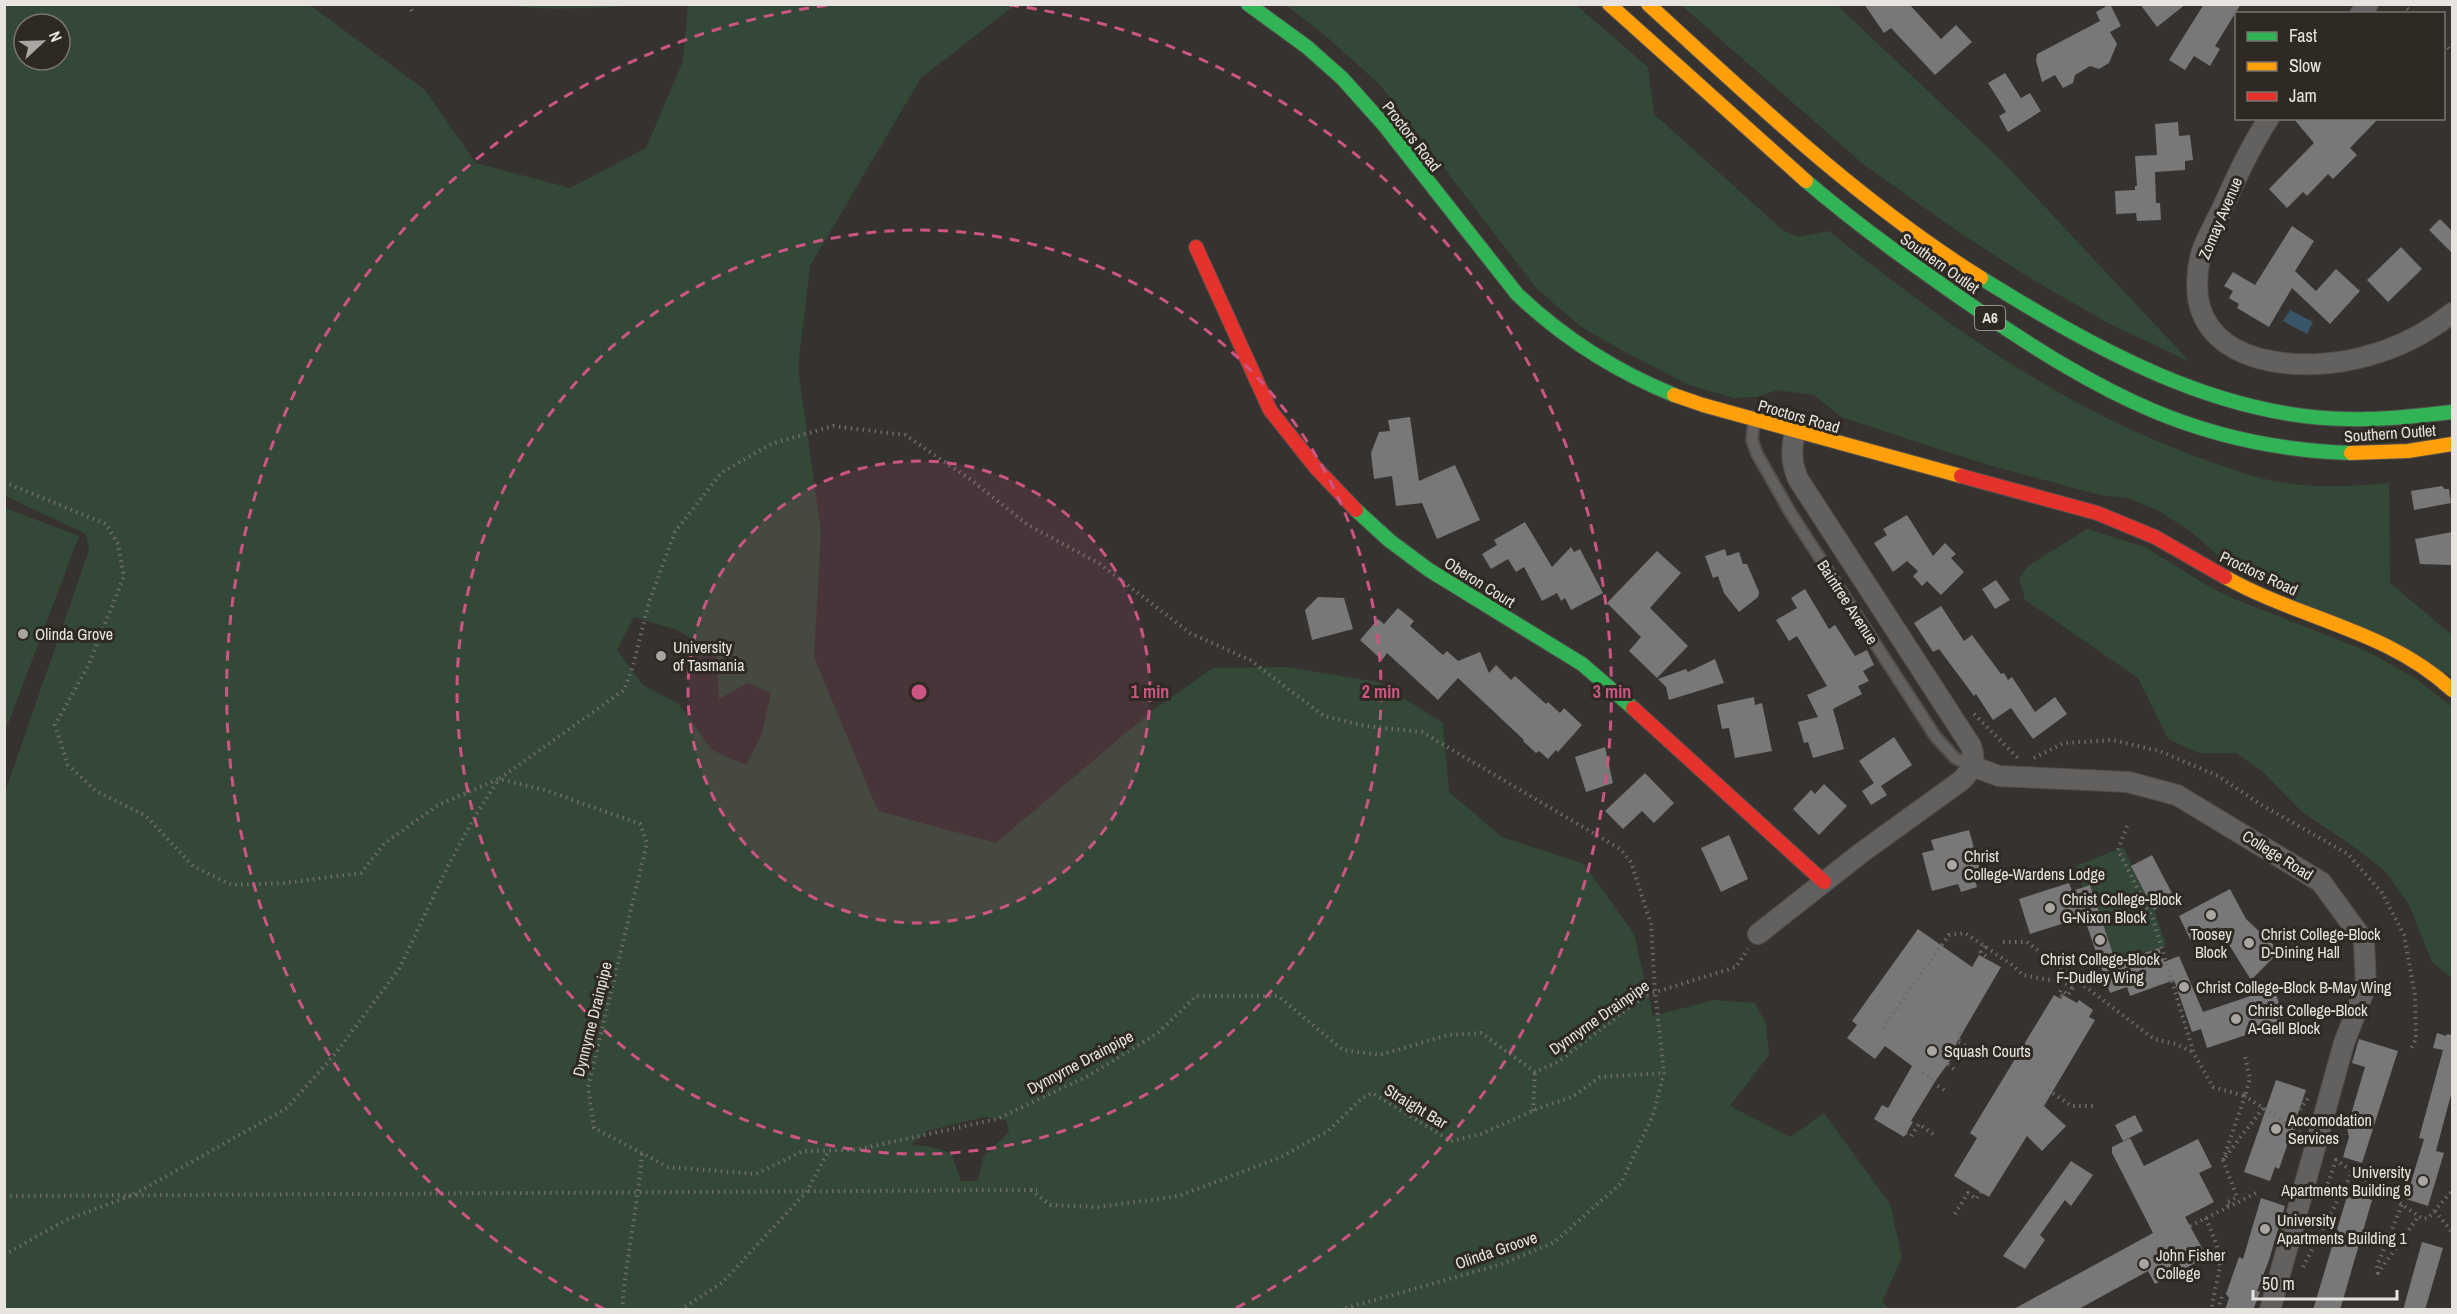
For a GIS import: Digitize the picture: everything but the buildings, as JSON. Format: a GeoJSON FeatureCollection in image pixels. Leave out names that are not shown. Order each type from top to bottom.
{"type":"FeatureCollection","features":[{"type":"Feature","properties":{"kind":"main road","name":"Proctors Road"},"geometry":{"type":"LineString","coordinates":[[1248,4],[1307,47],[1342,78],[1384,125],[1517,294],[1556,330],[1580,347],[1650,386],[1685,400],[2097,513],[2155,537],[2236,584],[2386,644],[2428,670],[2452,690]]}},
{"type":"Feature","properties":{"kind":"main road","name":"Southern Outlet"},"geometry":{"type":"LineString","coordinates":[[1609,4],[1801,177],[1871,234],[1937,282],[2021,338],[2107,391],[2139,407],[2203,430],[2270,446],[2305,451],[2372,454],[2452,444]]}},
{"type":"Feature","properties":{"kind":"main road","name":"Southern Outlet"},"geometry":{"type":"LineString","coordinates":[[1648,4],[1821,158],[1900,223],[1986,281],[2104,350],[2198,391],[2264,410],[2312,417],[2370,420],[2401,419],[2452,412]]}},
{"type":"Feature","properties":{"kind":"main road","name":"Oberon Court"},"geometry":{"type":"LineString","coordinates":[[1196,247],[1270,410],[1283,429],[1353,508],[1392,543],[1423,566],[1582,664],[1604,681],[1824,882]]}},
{"type":"Feature","properties":{"kind":"street","name":"Zomay Avenue"},"geometry":{"type":"LineString","coordinates":[[2269,120],[2230,190],[2203,249],[2197,290],[2200,307],[2207,324],[2219,337],[2251,357],[2267,360],[2309,363],[2354,359],[2423,333],[2452,313]]}},
{"type":"Feature","properties":{"kind":"street","name":"Baintree Avenue"},"geometry":{"type":"LineString","coordinates":[[1795,432],[1791,453],[1792,466],[1798,479],[1971,746],[1972,766]]}},
{"type":"Feature","properties":{"kind":"street"},"geometry":{"type":"LineString","coordinates":[[1758,934],[1962,780],[1972,766]]}},
{"type":"Feature","properties":{"kind":"street","name":"College Road"},"geometry":{"type":"LineString","coordinates":[[1972,766],[1999,777],[2128,782],[2176,795],[2321,882],[2364,941],[2366,986],[2344,1043],[2270,1310]]}},
{"type":"Feature","properties":{"kind":"lane","name":"Baintree Avenue"},"geometry":{"type":"LineString","coordinates":[[1754,420],[1752,440],[1757,454],[1790,512],[1935,736],[1955,759],[1972,766]]}},
{"type":"Feature","properties":{"kind":"path"},"geometry":{"type":"LineString","coordinates":[[409,4],[413,14]]}},
{"type":"Feature","properties":{"kind":"path","name":"Olinda Groove"},"geometry":{"type":"LineString","coordinates":[[499,779],[624,690],[633,666],[649,602],[675,532],[721,473],[771,444],[833,426],[905,435],[970,479],[1028,525],[1100,564],[1190,633],[1250,660],[1324,716],[1365,726],[1422,732],[1620,849],[1631,862],[1651,924],[1655,991],[1664,1073],[1653,1115],[1621,1183],[1555,1242],[1502,1264],[1339,1310]]}},
{"type":"Feature","properties":{"kind":"path"},"geometry":{"type":"LineString","coordinates":[[4,482],[106,524],[118,544],[124,576],[89,664],[55,725],[68,765],[96,791],[146,816],[193,866],[232,885],[285,883],[361,873],[384,844],[438,805],[499,779]]}},
{"type":"Feature","properties":{"kind":"path"},"geometry":{"type":"LineString","coordinates":[[4,1256],[66,1220],[133,1195],[287,1108],[334,1054],[399,969],[475,816],[499,779]]}},
{"type":"Feature","properties":{"kind":"path","name":"Dynnyrne Drainpipe"},"geometry":{"type":"LineString","coordinates":[[499,779],[545,790],[640,824],[647,843],[588,1087],[594,1128],[668,1167],[756,1174],[803,1151],[855,1150],[997,1119],[1088,1076],[1158,1033],[1196,996],[1278,996],[1343,1050],[1380,1055],[1448,1035],[1481,1033],[1535,1072],[1558,1062],[1646,995],[1736,967],[1758,934]]}},
{"type":"Feature","properties":{"kind":"path"},"geometry":{"type":"LineString","coordinates":[[2127,826],[2118,849],[2153,919],[2194,1053],[2213,1087],[2246,1096],[2295,1129]]}},
{"type":"Feature","properties":{"kind":"path"},"geometry":{"type":"LineString","coordinates":[[1879,1033],[1949,935],[1965,933],[2024,975],[2065,982],[2072,988]]}},
{"type":"Feature","properties":{"kind":"path"},"geometry":{"type":"LineString","coordinates":[[2003,942],[2027,942],[2154,1039],[2176,1044],[2194,1053]]}},
{"type":"Feature","properties":{"kind":"path"},"geometry":{"type":"LineString","coordinates":[[1985,946],[1980,952],[1989,958]]}},
{"type":"Feature","properties":{"kind":"path"},"geometry":{"type":"LineString","coordinates":[[2062,996],[2059,994],[2061,990],[2067,995],[2078,981]]}},
{"type":"Feature","properties":{"kind":"path"},"geometry":{"type":"LineString","coordinates":[[1959,1033],[1957,1041],[1969,1048]]}},
{"type":"Feature","properties":{"kind":"path"},"geometry":{"type":"LineString","coordinates":[[2229,1207],[2226,1203],[2237,1197],[2223,1160],[2246,1096],[2250,1078],[2245,1057]]}},
{"type":"Feature","properties":{"kind":"path"},"geometry":{"type":"LineString","coordinates":[[1948,1064],[1956,1071]]}},
{"type":"Feature","properties":{"kind":"path"},"geometry":{"type":"LineString","coordinates":[[1533,1111],[1535,1072]]}},
{"type":"Feature","properties":{"kind":"path","name":"Straight Bar"},"geometry":{"type":"LineString","coordinates":[[1030,1190],[1050,1205],[1098,1207],[1179,1196],[1281,1157],[1328,1131],[1361,1100],[1372,1094],[1451,1141],[1481,1134],[1572,1097],[1600,1077],[1664,1073]]}},
{"type":"Feature","properties":{"kind":"path"},"geometry":{"type":"LineString","coordinates":[[1922,1073],[1932,1078],[1930,1081],[1946,1091]]}},
{"type":"Feature","properties":{"kind":"path"},"geometry":{"type":"LineString","coordinates":[[2048,1090],[2072,1106],[2094,1106]]}},
{"type":"Feature","properties":{"kind":"path"},"geometry":{"type":"LineString","coordinates":[[2289,1124],[2305,1102]]}},
{"type":"Feature","properties":{"kind":"path"},"geometry":{"type":"LineString","coordinates":[[2223,1160],[2263,1108]]}},
{"type":"Feature","properties":{"kind":"path"},"geometry":{"type":"LineString","coordinates":[[1906,1134],[1911,1136],[1919,1124],[1933,1134]]}},
{"type":"Feature","properties":{"kind":"path"},"geometry":{"type":"LineString","coordinates":[[680,1310],[722,1283],[807,1191],[829,1150]]}},
{"type":"Feature","properties":{"kind":"path"},"geometry":{"type":"LineString","coordinates":[[622,1310],[624,1282],[639,1192],[642,1153]]}},
{"type":"Feature","properties":{"kind":"path"},"geometry":{"type":"LineString","coordinates":[[2321,1204],[2336,1160],[2418,1217],[2428,1218],[2452,1191]]}},
{"type":"Feature","properties":{"kind":"path"},"geometry":{"type":"LineString","coordinates":[[2301,1258],[2297,1269],[2301,1271],[2353,1172]]}},
{"type":"Feature","properties":{"kind":"path"},"geometry":{"type":"LineString","coordinates":[[4,1196],[1037,1190]]}},
{"type":"Feature","properties":{"kind":"path"},"geometry":{"type":"LineString","coordinates":[[1955,1214],[1968,1193],[1976,1199],[1981,1192]]}},
{"type":"Feature","properties":{"kind":"path"},"geometry":{"type":"LineString","coordinates":[[2190,1226],[2258,1192]]}},
{"type":"Feature","properties":{"kind":"path"},"geometry":{"type":"LineString","coordinates":[[2402,1205],[2377,1266],[2378,1273],[2418,1217]]}},
{"type":"Feature","properties":{"kind":"path"},"geometry":{"type":"LineString","coordinates":[[2435,1211],[2452,1233]]}},
{"type":"Feature","properties":{"kind":"path"},"geometry":{"type":"LineString","coordinates":[[2206,1218],[2217,1246],[2220,1266],[2211,1310]]}},
{"type":"Feature","properties":{"kind":"path"},"geometry":{"type":"LineString","coordinates":[[2218,1310],[2223,1293]]}},
{"type":"Feature","properties":{"kind":"green space","name":"University of Tasmania"},"geometry":{"type":"Polygon","coordinates":[[[5,4],[310,5],[425,90],[476,163],[570,188],[646,148],[683,61],[688,5],[1015,5],[921,78],[810,266],[798,368],[821,532],[814,657],[878,811],[996,843],[1153,710],[1213,668],[1287,667],[1378,682],[1443,723],[1449,792],[1502,837],[1584,864],[1634,934],[1653,1016],[1714,1000],[1755,1003],[1766,1024],[1769,1055],[1730,1106],[1790,1137],[1824,1113],[1890,1204],[1902,1257],[1882,1302],[1890,1309],[5,1309],[5,792],[89,550],[86,534],[5,496],[5,4]],[[634,617],[617,650],[643,685],[679,704],[712,750],[746,765],[762,734],[771,693],[747,683],[719,699],[716,653],[677,630],[634,617]],[[984,1117],[927,1131],[911,1145],[928,1146],[951,1153],[961,1181],[978,1181],[983,1157],[1009,1132],[1006,1120],[984,1117]]]}},
{"type":"Feature","properties":{"kind":"green space"},"geometry":{"type":"Polygon","coordinates":[[[505,4],[644,5],[557,8],[505,4]]]}},
{"type":"Feature","properties":{"kind":"green space"},"geometry":{"type":"Polygon","coordinates":[[[1286,5],[1576,5],[1648,67],[1654,114],[1784,231],[1797,237],[1829,231],[1916,298],[2006,361],[2102,416],[2152,439],[2203,459],[2275,481],[2324,486],[2389,483],[2390,583],[2452,635],[2452,676],[2261,583],[2221,558],[2190,531],[2159,511],[2128,498],[2100,495],[1992,466],[1929,446],[1841,417],[1814,395],[1777,390],[1757,397],[1734,398],[1689,385],[1625,352],[1580,326],[1537,289],[1380,85],[1327,37],[1286,5]]]}},
{"type":"Feature","properties":{"kind":"green space"},"geometry":{"type":"Polygon","coordinates":[[[1681,5],[1837,5],[2003,162],[2190,362],[2108,323],[2030,278],[1960,233],[1863,164],[1681,5]]]}},
{"type":"Feature","properties":{"kind":"green space","name":"Olinda Grove"},"geometry":{"type":"Polygon","coordinates":[[[4,508],[79,536],[5,732],[4,508]]]}},
{"type":"Feature","properties":{"kind":"green space"},"geometry":{"type":"Polygon","coordinates":[[[2087,529],[2145,547],[2234,599],[2367,651],[2418,680],[2452,707],[2452,978],[2432,962],[2409,905],[2385,871],[2302,812],[2263,772],[2236,753],[2199,753],[2168,739],[2138,678],[2025,600],[2019,578],[2028,566],[2087,529]]]}},
{"type":"Feature","properties":{"kind":"green space"},"geometry":{"type":"Polygon","coordinates":[[[2123,847],[2154,910],[2166,945],[2116,963],[2090,885],[2083,887],[2076,866],[2123,847]]]}},
{"type":"Feature","properties":{"kind":"water"},"geometry":{"type":"Polygon","coordinates":[[[2290,310],[2313,322],[2307,334],[2283,321],[2290,310]]]}},
{"type":"Feature","properties":{"kind":"traffic: fast"},"geometry":{"type":"LineString","coordinates":[[1248,4],[1307,47],[1342,78],[1384,125],[1517,294],[1553,325],[1591,352],[1652,386],[1674,395]]}},
{"type":"Feature","properties":{"kind":"traffic: fast"},"geometry":{"type":"LineString","coordinates":[[1806,181],[1869,232],[1978,310],[2067,367],[2110,390],[2153,411],[2245,440],[2296,449],[2351,453]]}},
{"type":"Feature","properties":{"kind":"traffic: fast"},"geometry":{"type":"LineString","coordinates":[[1981,278],[2110,352],[2155,373],[2249,406],[2298,415],[2347,419],[2452,412]]}},
{"type":"Feature","properties":{"kind":"traffic: fast"},"geometry":{"type":"LineString","coordinates":[[1356,510],[1390,541],[1429,570],[1582,664],[1633,708]]}},
{"type":"Feature","properties":{"kind":"traffic: slow"},"geometry":{"type":"LineString","coordinates":[[1609,4],[1806,181]]}},
{"type":"Feature","properties":{"kind":"traffic: slow"},"geometry":{"type":"LineString","coordinates":[[1648,4],[1768,113],[1850,183],[1936,248],[1981,278]]}},
{"type":"Feature","properties":{"kind":"traffic: slow"},"geometry":{"type":"LineString","coordinates":[[1674,395],[1961,476]]}},
{"type":"Feature","properties":{"kind":"traffic: slow"},"geometry":{"type":"LineString","coordinates":[[2351,453],[2408,451],[2452,444]]}},
{"type":"Feature","properties":{"kind":"traffic: slow"},"geometry":{"type":"LineString","coordinates":[[2225,577],[2283,604],[2372,639],[2427,670],[2452,690]]}},
{"type":"Feature","properties":{"kind":"traffic: jam"},"geometry":{"type":"LineString","coordinates":[[1196,247],[1270,410],[1316,468],[1356,510]]}},
{"type":"Feature","properties":{"kind":"traffic: jam"},"geometry":{"type":"LineString","coordinates":[[1961,476],[2097,513],[2155,537],[2225,577]]}},
{"type":"Feature","properties":{"kind":"traffic: jam"},"geometry":{"type":"LineString","coordinates":[[1633,708],[1824,882]]}},
{"type":"Feature","properties":{"kind":"place","name":"Olinda Grove"},"geometry":{"type":"Point","coordinates":[23,634]}},
{"type":"Feature","properties":{"kind":"place","name":"University of Tasmania"},"geometry":{"type":"Point","coordinates":[661,656]}},
{"type":"Feature","properties":{"kind":"place","name":"Christ College-Wardens Lodge"},"geometry":{"type":"Point","coordinates":[1952,865]}},
{"type":"Feature","properties":{"kind":"place","name":"Christ College-Block G-Nixon Block"},"geometry":{"type":"Point","coordinates":[2050,908]}},
{"type":"Feature","properties":{"kind":"place","name":"Toosey Block"},"geometry":{"type":"Point","coordinates":[2211,915]}},
{"type":"Feature","properties":{"kind":"place","name":"Christ College-Block F-Dudley Wing"},"geometry":{"type":"Point","coordinates":[2100,940]}},
{"type":"Feature","properties":{"kind":"place","name":"Christ College-Block D-Dining Hall"},"geometry":{"type":"Point","coordinates":[2249,943]}},
{"type":"Feature","properties":{"kind":"place","name":"Christ College-Block B-May Wing"},"geometry":{"type":"Point","coordinates":[2184,987]}},
{"type":"Feature","properties":{"kind":"place","name":"Christ College-Block A-Gell Block"},"geometry":{"type":"Point","coordinates":[2236,1019]}},
{"type":"Feature","properties":{"kind":"place","name":"Squash Courts"},"geometry":{"type":"Point","coordinates":[1932,1051]}},
{"type":"Feature","properties":{"kind":"place","name":"Accomodation Services"},"geometry":{"type":"Point","coordinates":[2276,1129]}},
{"type":"Feature","properties":{"kind":"place","name":"University Apartments Building 8"},"geometry":{"type":"Point","coordinates":[2423,1181]}},
{"type":"Feature","properties":{"kind":"place","name":"University Apartments Building 1"},"geometry":{"type":"Point","coordinates":[2265,1229]}},
{"type":"Feature","properties":{"kind":"place","name":"John Fisher College"},"geometry":{"type":"Point","coordinates":[2144,1264]}}]}
